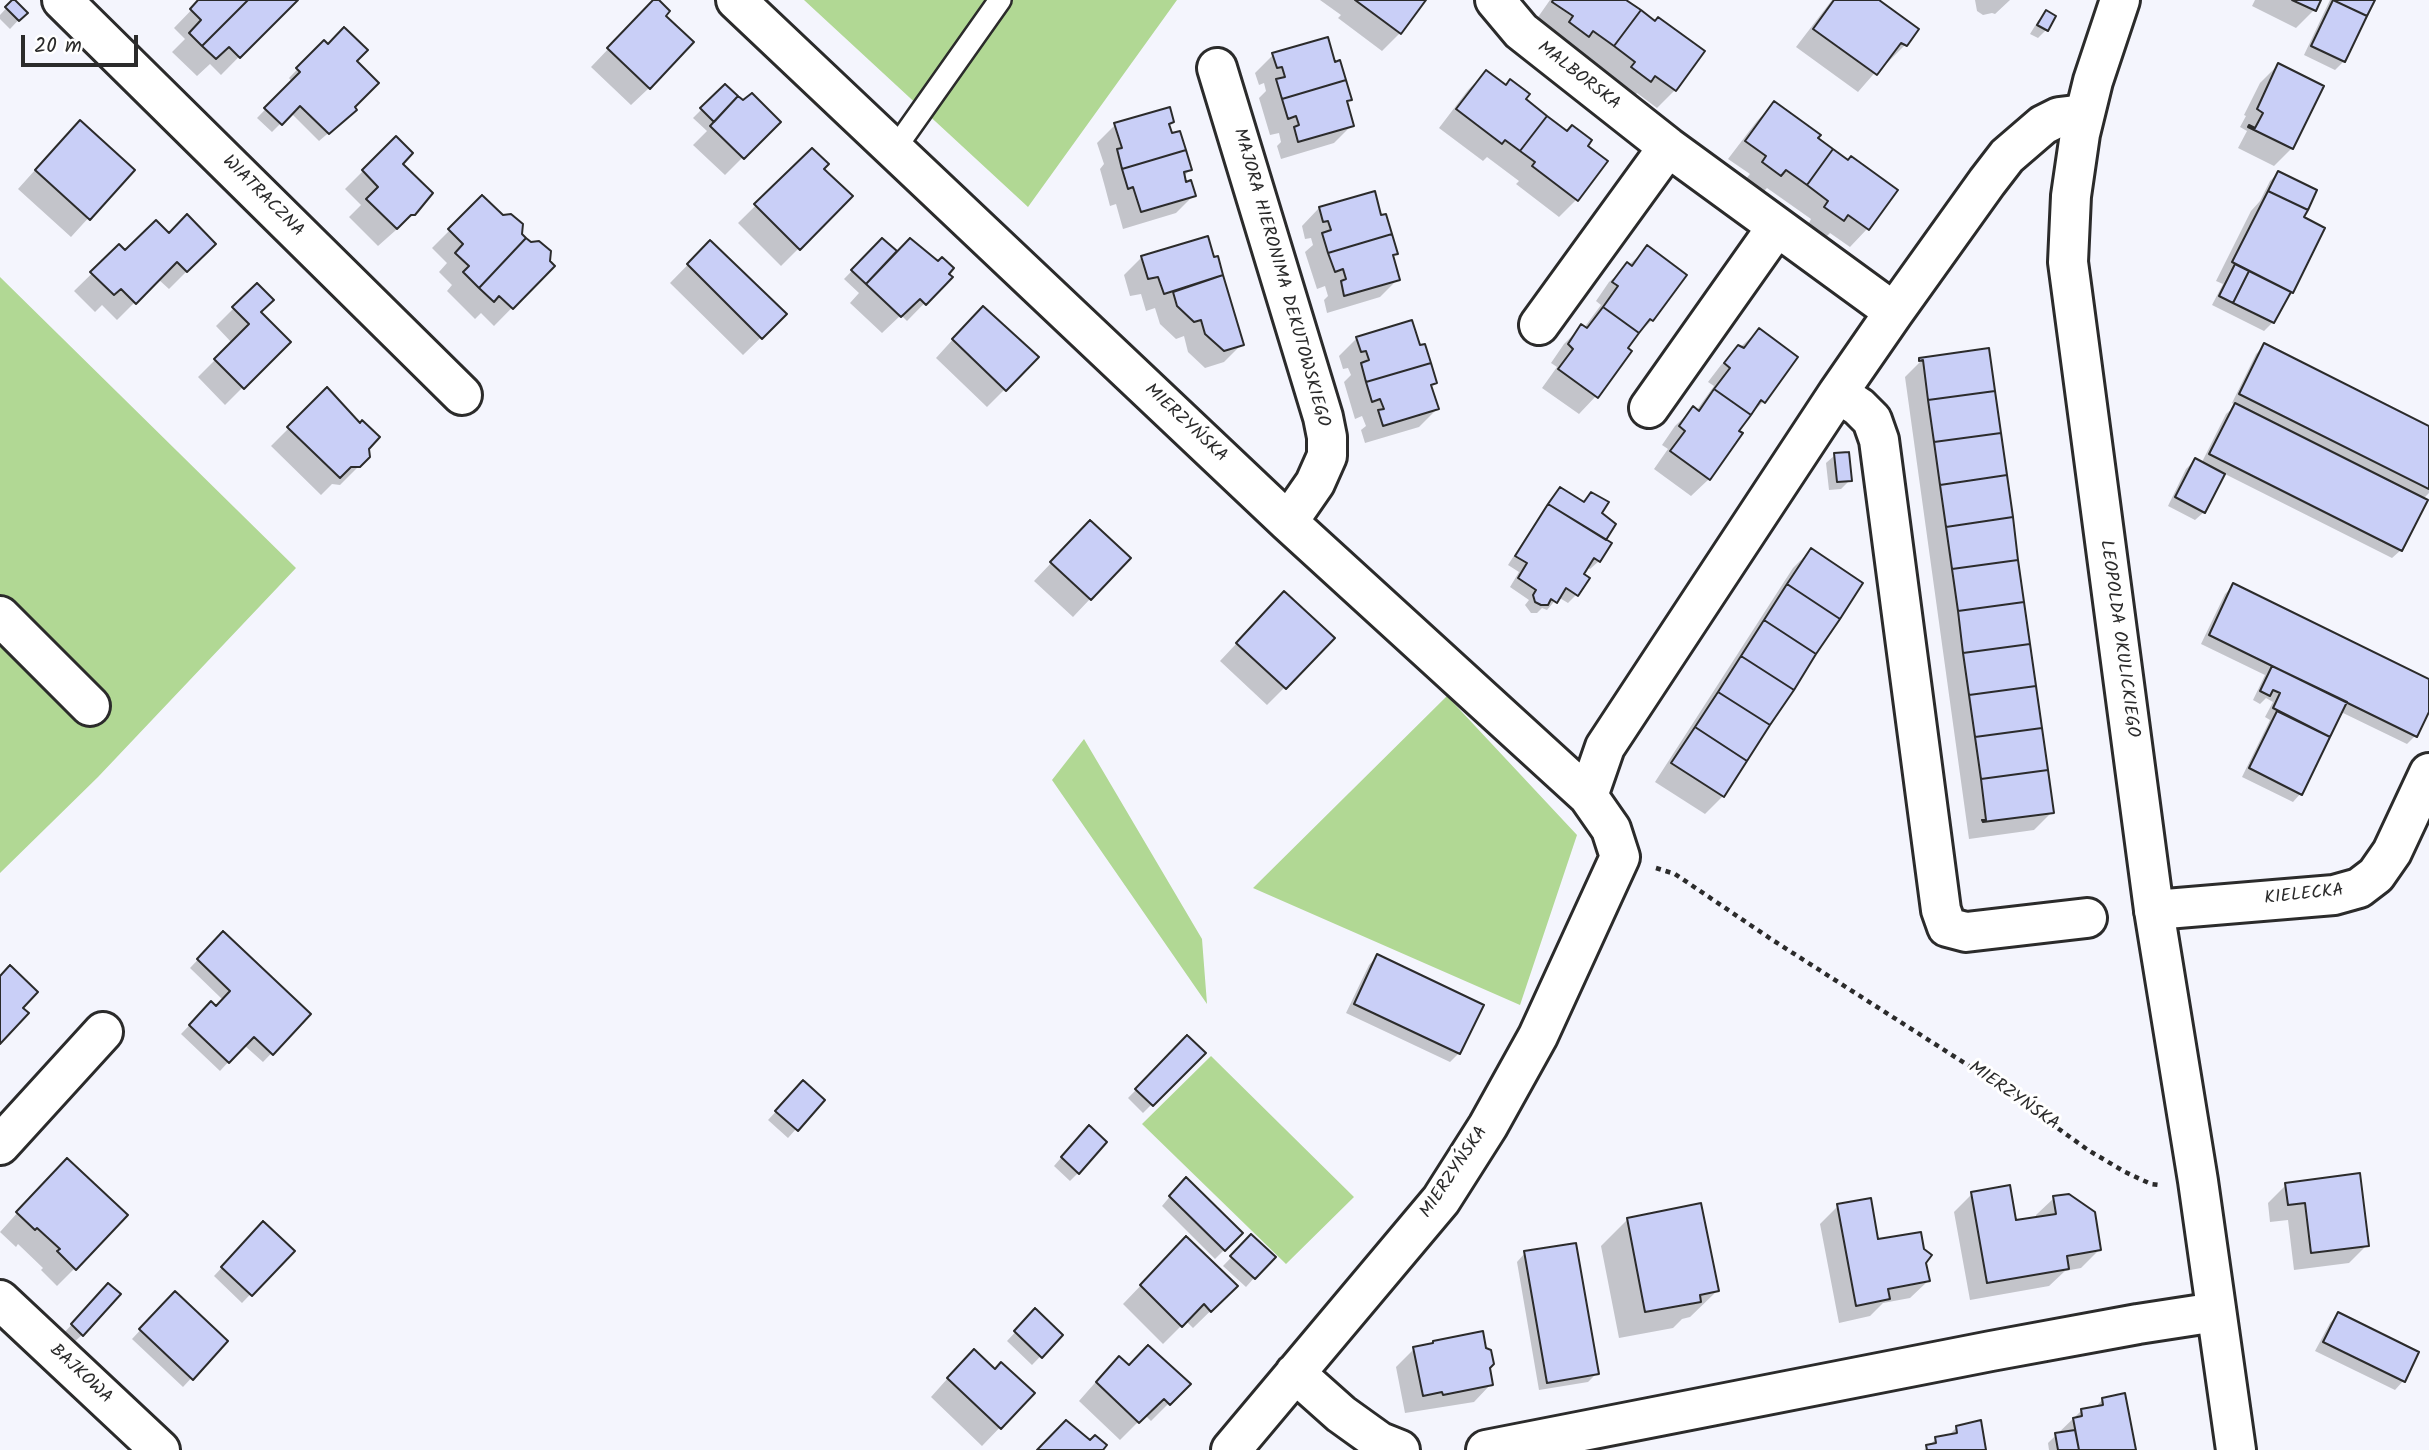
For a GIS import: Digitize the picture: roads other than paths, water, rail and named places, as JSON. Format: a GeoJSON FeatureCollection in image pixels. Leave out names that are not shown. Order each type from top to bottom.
{"type":"FeatureCollection","features":[{"type":"Feature","properties":{"kind":"street","name":"WIATRACZNA"},"geometry":{"type":"LineString","coordinates":[[62,0],[463,395]]}},
{"type":"Feature","properties":{"kind":"street","name":"MALBORSKA"},"geometry":{"type":"LineString","coordinates":[[1495,0],[1521,31],[1668,147],[1894,312]]}},
{"type":"Feature","properties":{"kind":"street","name":"LEOPOLDA OKULICKIEGO"},"geometry":{"type":"LineString","coordinates":[[2120,0],[2084,114],[2073,178],[2068,262],[2154,910],[2198,1181],[2235,1450]]}},
{"type":"Feature","properties":{"kind":"street","name":"MIERZYŃSKA"},"geometry":{"type":"LineString","coordinates":[[752,6],[894,150],[1288,522],[1588,796],[1611,829],[1620,857],[1538,1036],[1488,1126],[1441,1200],[1231,1450]]}},
{"type":"Feature","properties":{"kind":"street","name":"MAJORA HIERONIMA DEKUTOWSKIEGO"},"geometry":{"type":"LineString","coordinates":[[1217,68],[1327,437],[1327,456],[1319,474],[1288,522]]}},
{"type":"Feature","properties":{"kind":"street"},"geometry":{"type":"LineString","coordinates":[[1588,796],[1605,747],[1838,393],[2007,156],[2043,125],[2059,117],[2084,114]]}},
{"type":"Feature","properties":{"kind":"street"},"geometry":{"type":"LineString","coordinates":[[1539,325],[1668,147]]}},
{"type":"Feature","properties":{"kind":"street"},"geometry":{"type":"LineString","coordinates":[[1649,408],[1776,228]]}},
{"type":"Feature","properties":{"kind":"street"},"geometry":{"type":"LineString","coordinates":[[1838,393],[1872,420],[1879,440],[1939,896],[1947,927],[1966,932],[2087,918]]}},
{"type":"Feature","properties":{"kind":"street"},"geometry":{"type":"LineString","coordinates":[[0,616],[90,706]]}},
{"type":"Feature","properties":{"kind":"street","name":"KIELECKA"},"geometry":{"type":"LineString","coordinates":[[2154,910],[2334,895],[2359,888],[2376,875],[2392,852],[2429,773]]}},
{"type":"Feature","properties":{"kind":"street"},"geometry":{"type":"LineString","coordinates":[[0,1145],[103,1032]]}},
{"type":"Feature","properties":{"kind":"street"},"geometry":{"type":"LineString","coordinates":[[1486,1450],[2138,1324],[2214,1297]]}},
{"type":"Feature","properties":{"kind":"street","name":"BAJKOWA"},"geometry":{"type":"LineString","coordinates":[[0,1300],[160,1450]]}},
{"type":"Feature","properties":{"kind":"street"},"geometry":{"type":"LineString","coordinates":[[1295,1373],[1351,1421],[1380,1442],[1400,1450]]}},
{"type":"Feature","properties":{"kind":"lane"},"geometry":{"type":"LineString","coordinates":[[894,150],[1000,0]]}}]}
